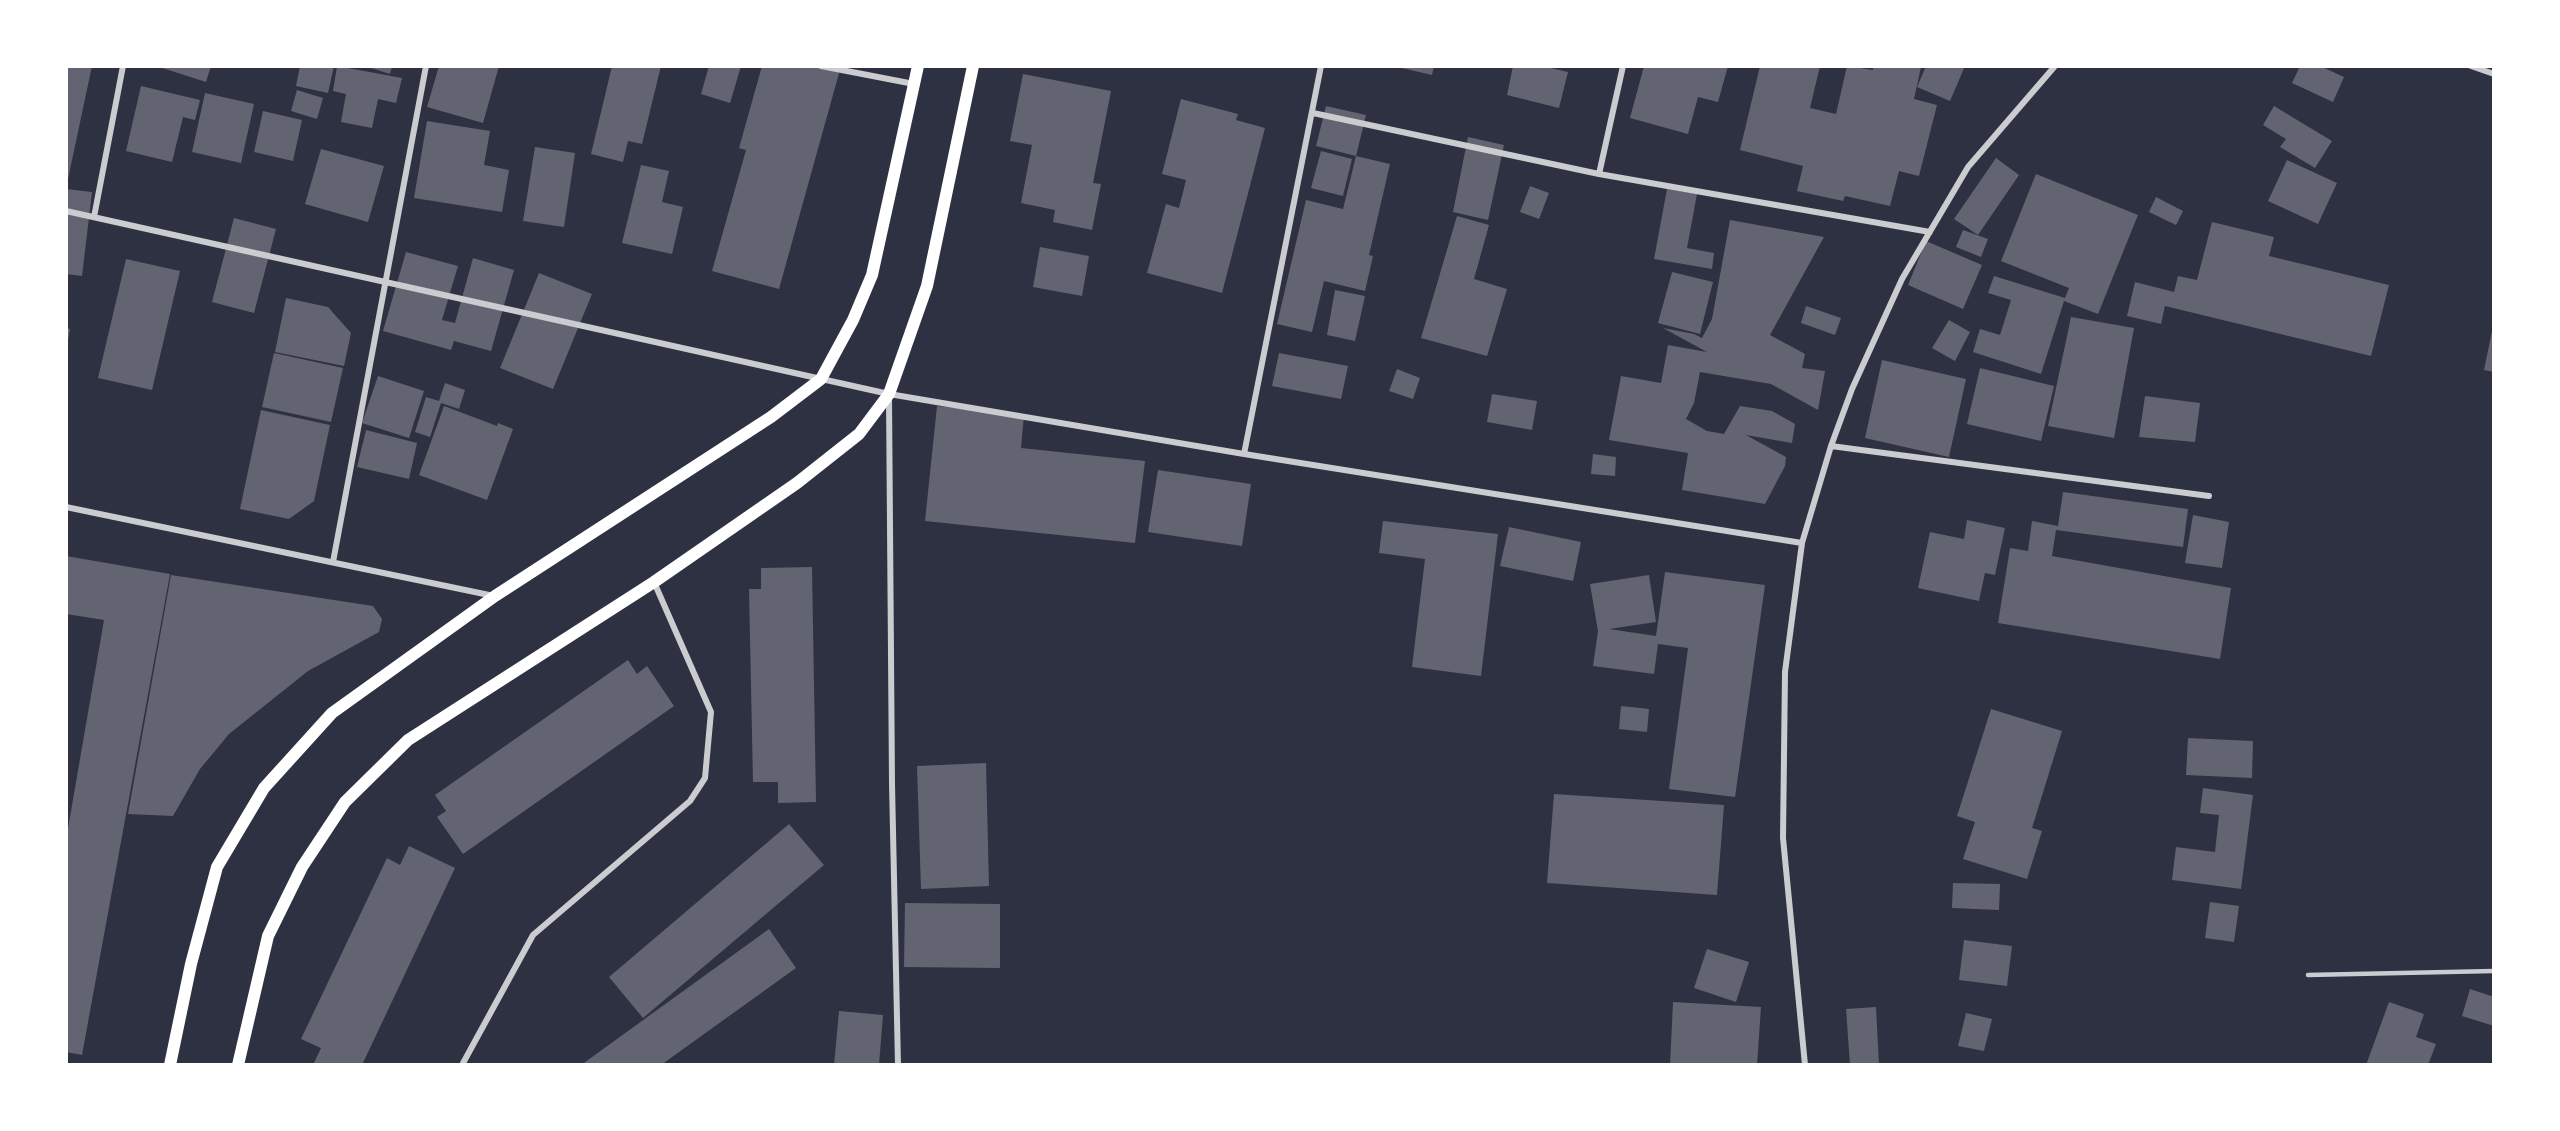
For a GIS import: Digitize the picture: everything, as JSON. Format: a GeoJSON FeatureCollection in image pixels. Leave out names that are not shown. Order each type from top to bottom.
{"type":"FeatureCollection","features":[{"type":"Feature","properties":{"kind":"main road"},"geometry":{"type":"LineString","coordinates":[[170,1065],[191,964],[217,867],[264,788],[332,713],[495,596],[771,417],[821,379],[853,320],[872,275],[918,66]]}},
{"type":"Feature","properties":{"kind":"main road"},"geometry":{"type":"LineString","coordinates":[[238,1065],[268,936],[302,867],[345,802],[408,740],[654,582],[797,483],[859,434],[889,394],[927,286],[973,66]]}},
{"type":"Feature","properties":{"kind":"street"},"geometry":{"type":"LineString","coordinates":[[94,217],[123,66]]}},
{"type":"Feature","properties":{"kind":"street"},"geometry":{"type":"LineString","coordinates":[[333,562],[426,66]]}},
{"type":"Feature","properties":{"kind":"street"},"geometry":{"type":"LineString","coordinates":[[821,66],[914,84]]}},
{"type":"Feature","properties":{"kind":"street"},"geometry":{"type":"LineString","coordinates":[[1244,454],[1322,66]]}},
{"type":"Feature","properties":{"kind":"street"},"geometry":{"type":"LineString","coordinates":[[1599,174],[1623,66]]}},
{"type":"Feature","properties":{"kind":"street"},"geometry":{"type":"LineString","coordinates":[[1805,1065],[1783,838],[1785,672],[1802,543],[1831,446],[1852,389],[1902,279],[1968,167],[2055,66]]}},
{"type":"Feature","properties":{"kind":"street"},"geometry":{"type":"LineString","coordinates":[[2471,66],[2494,74]]}},
{"type":"Feature","properties":{"kind":"street"},"geometry":{"type":"LineString","coordinates":[[1313,113],[1599,174],[1930,232]]}},
{"type":"Feature","properties":{"kind":"street"},"geometry":{"type":"LineString","coordinates":[[66,211],[889,394],[1244,454],[1802,543]]}},
{"type":"Feature","properties":{"kind":"street"},"geometry":{"type":"LineString","coordinates":[[889,394],[892,784],[898,1065]]}},
{"type":"Feature","properties":{"kind":"street"},"geometry":{"type":"LineString","coordinates":[[1831,446],[2209,496]]}},
{"type":"Feature","properties":{"kind":"street"},"geometry":{"type":"LineString","coordinates":[[66,507],[495,596]]}},
{"type":"Feature","properties":{"kind":"street"},"geometry":{"type":"LineString","coordinates":[[462,1065],[532,934],[690,801],[705,778],[711,712],[654,582]]}},
{"type":"Feature","properties":{"kind":"lane"},"geometry":{"type":"LineString","coordinates":[[2308,975],[2494,971]]}},
{"type":"Feature","properties":{"kind":"building"},"geometry":{"type":"Polygon","coordinates":[[[66,66],[92,66],[68,179],[66,178],[66,66]]]}},
{"type":"Feature","properties":{"kind":"building"},"geometry":{"type":"Polygon","coordinates":[[[156,66],[211,66],[206,82],[156,66]]]}},
{"type":"Feature","properties":{"kind":"building"},"geometry":{"type":"Polygon","coordinates":[[[300,66],[334,66],[328,93],[296,86],[300,66]]]}},
{"type":"Feature","properties":{"kind":"building"},"geometry":{"type":"Polygon","coordinates":[[[337,66],[402,78],[396,103],[378,99],[372,128],[341,122],[346,94],[333,91],[337,66]]]}},
{"type":"Feature","properties":{"kind":"building"},"geometry":{"type":"Polygon","coordinates":[[[365,66],[392,66],[390,74],[365,66]]]}},
{"type":"Feature","properties":{"kind":"building"},"geometry":{"type":"Polygon","coordinates":[[[439,66],[499,66],[483,123],[427,107],[439,66]]]}},
{"type":"Feature","properties":{"kind":"building"},"geometry":{"type":"Polygon","coordinates":[[[612,66],[661,66],[642,144],[628,141],[623,162],[591,154],[612,66]]]}},
{"type":"Feature","properties":{"kind":"building"},"geometry":{"type":"Polygon","coordinates":[[[709,66],[741,66],[730,103],[701,94],[709,66]]]}},
{"type":"Feature","properties":{"kind":"building"},"geometry":{"type":"Polygon","coordinates":[[[762,66],[841,66],[779,289],[712,271],[746,150],[739,148],[762,66]]]}},
{"type":"Feature","properties":{"kind":"building"},"geometry":{"type":"Polygon","coordinates":[[[1393,66],[1434,66],[1432,75],[1393,66]]]}},
{"type":"Feature","properties":{"kind":"building"},"geometry":{"type":"Polygon","coordinates":[[[1513,66],[1542,66],[1568,72],[1559,108],[1507,95],[1513,66]]]}},
{"type":"Feature","properties":{"kind":"building"},"geometry":{"type":"Polygon","coordinates":[[[1644,66],[1728,66],[1718,102],[1698,97],[1688,134],[1630,118],[1644,66]]]}},
{"type":"Feature","properties":{"kind":"building"},"geometry":{"type":"Polygon","coordinates":[[[1760,66],[1820,66],[1810,108],[1836,114],[1847,66],[1873,70],[1873,66],[1921,67],[1914,99],[1937,105],[1919,176],[1899,171],[1890,206],[1845,196],[1843,201],[1797,191],[1803,166],[1740,150],[1760,66]]]}},
{"type":"Feature","properties":{"kind":"building"},"geometry":{"type":"Polygon","coordinates":[[[1926,66],[1965,66],[1950,101],[1917,87],[1926,66]]]}},
{"type":"Feature","properties":{"kind":"building"},"geometry":{"type":"Polygon","coordinates":[[[2300,66],[2320,66],[2344,77],[2333,102],[2292,83],[2300,66]]]}},
{"type":"Feature","properties":{"kind":"building"},"geometry":{"type":"Polygon","coordinates":[[[1023,74],[1111,91],[1093,183],[1101,184],[1092,230],[1053,222],[1055,210],[1021,203],[1032,145],[1010,141],[1023,74]]]}},
{"type":"Feature","properties":{"kind":"building"},"geometry":{"type":"Polygon","coordinates":[[[141,86],[200,100],[195,120],[183,117],[172,162],[126,151],[141,86]]]}},
{"type":"Feature","properties":{"kind":"building"},"geometry":{"type":"Polygon","coordinates":[[[297,90],[323,98],[317,119],[291,111],[297,90]]]}},
{"type":"Feature","properties":{"kind":"building"},"geometry":{"type":"Polygon","coordinates":[[[205,93],[254,104],[241,163],[192,152],[205,93]]]}},
{"type":"Feature","properties":{"kind":"building"},"geometry":{"type":"Polygon","coordinates":[[[1181,99],[1238,114],[1236,120],[1265,128],[1222,293],[1147,273],[1166,204],[1179,208],[1186,180],[1162,174],[1181,99]]]}},
{"type":"Feature","properties":{"kind":"building"},"geometry":{"type":"Polygon","coordinates":[[[1326,106],[1366,115],[1356,156],[1316,146],[1326,106]]]}},
{"type":"Feature","properties":{"kind":"building"},"geometry":{"type":"Polygon","coordinates":[[[2274,106],[2332,141],[2315,168],[2280,147],[2286,139],[2263,125],[2274,106]]]}},
{"type":"Feature","properties":{"kind":"building"},"geometry":{"type":"Polygon","coordinates":[[[263,111],[302,120],[293,161],[254,152],[263,111]]]}},
{"type":"Feature","properties":{"kind":"building"},"geometry":{"type":"Polygon","coordinates":[[[427,121],[490,131],[484,165],[509,170],[502,212],[414,198],[427,121]]]}},
{"type":"Feature","properties":{"kind":"building"},"geometry":{"type":"Polygon","coordinates":[[[1468,137],[1504,145],[1488,220],[1453,212],[1468,137]]]}},
{"type":"Feature","properties":{"kind":"building"},"geometry":{"type":"Polygon","coordinates":[[[535,147],[575,153],[564,227],[523,221],[535,147]]]}},
{"type":"Feature","properties":{"kind":"building"},"geometry":{"type":"Polygon","coordinates":[[[321,149],[384,166],[368,222],[305,204],[321,149]]]}},
{"type":"Feature","properties":{"kind":"building"},"geometry":{"type":"Polygon","coordinates":[[[1321,151],[1352,159],[1343,196],[1311,188],[1321,151]]]}},
{"type":"Feature","properties":{"kind":"building"},"geometry":{"type":"Polygon","coordinates":[[[1356,156],[1390,164],[1369,255],[1373,256],[1365,291],[1324,281],[1312,332],[1277,324],[1306,200],[1343,209],[1356,156]]]}},
{"type":"Feature","properties":{"kind":"building"},"geometry":{"type":"Polygon","coordinates":[[[1996,158],[2019,175],[1978,235],[1954,219],[1996,158]]]}},
{"type":"Feature","properties":{"kind":"building"},"geometry":{"type":"Polygon","coordinates":[[[2287,160],[2337,183],[2318,224],[2268,201],[2287,160]]]}},
{"type":"Feature","properties":{"kind":"building"},"geometry":{"type":"Polygon","coordinates":[[[641,165],[669,171],[662,202],[683,207],[672,254],[622,243],[641,165]]]}},
{"type":"Feature","properties":{"kind":"building"},"geometry":{"type":"Polygon","coordinates":[[[2036,174],[2138,215],[2098,314],[2064,301],[2041,374],[1973,352],[1980,329],[2000,335],[2011,300],[1988,293],[1994,276],[2065,298],[2069,288],[2001,261],[2036,174]]]}},
{"type":"Feature","properties":{"kind":"building"},"geometry":{"type":"Polygon","coordinates":[[[1530,186],[1549,193],[1539,219],[1520,212],[1530,186]]]}},
{"type":"Feature","properties":{"kind":"building"},"geometry":{"type":"Polygon","coordinates":[[[66,189],[92,192],[82,276],[66,274],[66,189]]]}},
{"type":"Feature","properties":{"kind":"building"},"geometry":{"type":"Polygon","coordinates":[[[1667,189],[1697,194],[1687,248],[1714,253],[1712,269],[1654,259],[1667,189]]]}},
{"type":"Feature","properties":{"kind":"building"},"geometry":{"type":"Polygon","coordinates":[[[2156,197],[2183,211],[2176,225],[2149,212],[2156,197]]]}},
{"type":"Feature","properties":{"kind":"building"},"geometry":{"type":"Polygon","coordinates":[[[1457,216],[1489,225],[1474,279],[1507,289],[1487,356],[1421,338],[1457,216]]]}},
{"type":"Feature","properties":{"kind":"building"},"geometry":{"type":"Polygon","coordinates":[[[234,218],[276,229],[254,313],[212,302],[234,218]]]}},
{"type":"Feature","properties":{"kind":"building"},"geometry":{"type":"Polygon","coordinates":[[[1730,220],[1824,237],[1770,335],[1805,354],[1802,368],[1825,371],[1818,410],[1771,384],[1700,372],[1694,403],[1686,419],[1707,431],[1724,434],[1740,406],[1772,411],[1795,424],[1792,443],[1746,435],[1786,457],[1785,466],[1765,504],[1682,490],[1688,453],[1609,440],[1621,376],[1661,383],[1668,345],[1707,352],[1663,328],[1694,334],[1702,338],[1712,319],[1730,220]]]}},
{"type":"Feature","properties":{"kind":"building"},"geometry":{"type":"Polygon","coordinates":[[[2212,222],[2274,237],[2269,256],[2389,285],[2371,356],[2165,306],[2161,324],[2127,316],[2135,282],[2174,292],[2178,276],[2197,280],[2212,222]]]}},
{"type":"Feature","properties":{"kind":"building"},"geometry":{"type":"Polygon","coordinates":[[[1963,230],[1988,239],[1981,257],[1956,247],[1963,230]]]}},
{"type":"Feature","properties":{"kind":"building"},"geometry":{"type":"Polygon","coordinates":[[[1926,241],[1982,265],[1963,309],[1908,285],[1926,241]]]}},
{"type":"Feature","properties":{"kind":"building"},"geometry":{"type":"Polygon","coordinates":[[[1040,247],[1089,256],[1082,296],[1033,287],[1040,247]]]}},
{"type":"Feature","properties":{"kind":"building"},"geometry":{"type":"Polygon","coordinates":[[[406,252],[458,266],[442,320],[455,323],[473,258],[514,270],[491,351],[454,341],[451,350],[383,331],[406,252]]]}},
{"type":"Feature","properties":{"kind":"building"},"geometry":{"type":"Polygon","coordinates":[[[126,259],[180,271],[152,390],[98,378],[126,259]]]}},
{"type":"Feature","properties":{"kind":"building"},"geometry":{"type":"Polygon","coordinates":[[[1672,272],[1713,282],[1700,334],[1658,323],[1672,272]]]}},
{"type":"Feature","properties":{"kind":"building"},"geometry":{"type":"Polygon","coordinates":[[[539,273],[592,294],[553,389],[500,368],[539,273]]]}},
{"type":"Feature","properties":{"kind":"building"},"geometry":{"type":"Polygon","coordinates":[[[1335,290],[1365,296],[1355,341],[1327,335],[1335,290]]]}},
{"type":"Feature","properties":{"kind":"building"},"geometry":{"type":"Polygon","coordinates":[[[286,298],[328,307],[351,333],[344,366],[275,352],[286,298]]]}},
{"type":"Feature","properties":{"kind":"building"},"geometry":{"type":"Polygon","coordinates":[[[1806,306],[1841,318],[1835,335],[1801,323],[1806,306]]]}},
{"type":"Feature","properties":{"kind":"building"},"geometry":{"type":"Polygon","coordinates":[[[2071,317],[2134,328],[2114,438],[2048,426],[2071,317]]]}},
{"type":"Feature","properties":{"kind":"building"},"geometry":{"type":"Polygon","coordinates":[[[1949,320],[1970,332],[1955,361],[1932,348],[1949,320]]]}},
{"type":"Feature","properties":{"kind":"building"},"geometry":{"type":"Polygon","coordinates":[[[2494,326],[2494,372],[2484,370],[2494,326]]]}},
{"type":"Feature","properties":{"kind":"building"},"geometry":{"type":"Polygon","coordinates":[[[66,328],[70,329],[67,346],[66,345],[66,328]]]}},
{"type":"Feature","properties":{"kind":"building"},"geometry":{"type":"Polygon","coordinates":[[[274,353],[343,368],[331,422],[262,407],[274,353]]]}},
{"type":"Feature","properties":{"kind":"building"},"geometry":{"type":"Polygon","coordinates":[[[1279,353],[1348,366],[1341,399],[1272,386],[1279,353]]]}},
{"type":"Feature","properties":{"kind":"building"},"geometry":{"type":"Polygon","coordinates":[[[1882,360],[1966,379],[1949,457],[1865,438],[1882,360]]]}},
{"type":"Feature","properties":{"kind":"building"},"geometry":{"type":"Polygon","coordinates":[[[1980,368],[2054,386],[2041,441],[1967,424],[1980,368]]]}},
{"type":"Feature","properties":{"kind":"building"},"geometry":{"type":"Polygon","coordinates":[[[1397,369],[1420,378],[1413,399],[1389,391],[1397,369]]]}},
{"type":"Feature","properties":{"kind":"building"},"geometry":{"type":"Polygon","coordinates":[[[378,376],[424,391],[409,438],[362,423],[378,376]]]}},
{"type":"Feature","properties":{"kind":"building"},"geometry":{"type":"Polygon","coordinates":[[[445,383],[465,390],[459,409],[441,403],[430,437],[415,432],[426,397],[439,401],[445,383]]]}},
{"type":"Feature","properties":{"kind":"building"},"geometry":{"type":"Polygon","coordinates":[[[1492,394],[1537,401],[1532,430],[1487,422],[1492,394]]]}},
{"type":"Feature","properties":{"kind":"building"},"geometry":{"type":"Polygon","coordinates":[[[2145,396],[2200,403],[2195,442],[2139,437],[2145,396]]]}},
{"type":"Feature","properties":{"kind":"building"},"geometry":{"type":"Polygon","coordinates":[[[444,406],[497,426],[498,423],[513,429],[487,500],[419,475],[444,406]]]}},
{"type":"Feature","properties":{"kind":"building"},"geometry":{"type":"Polygon","coordinates":[[[937,406],[1024,415],[1021,448],[1145,461],[1135,543],[925,521],[937,406]]]}},
{"type":"Feature","properties":{"kind":"building"},"geometry":{"type":"Polygon","coordinates":[[[261,410],[330,425],[314,501],[289,519],[240,509],[261,410]]]}},
{"type":"Feature","properties":{"kind":"building"},"geometry":{"type":"Polygon","coordinates":[[[366,430],[417,443],[409,479],[357,467],[366,430]]]}},
{"type":"Feature","properties":{"kind":"building"},"geometry":{"type":"Polygon","coordinates":[[[1593,454],[1616,457],[1615,476],[1591,474],[1593,454]]]}},
{"type":"Feature","properties":{"kind":"building"},"geometry":{"type":"Polygon","coordinates":[[[1158,470],[1251,484],[1242,546],[1148,532],[1158,470]]]}},
{"type":"Feature","properties":{"kind":"building"},"geometry":{"type":"Polygon","coordinates":[[[2063,492],[2188,509],[2183,547],[2056,530],[2052,556],[2231,588],[2220,659],[1998,623],[2010,548],[2028,551],[2032,521],[2058,526],[2063,492]]]}},
{"type":"Feature","properties":{"kind":"building"},"geometry":{"type":"Polygon","coordinates":[[[2193,515],[2229,522],[2222,568],[2185,563],[2193,515]]]}},
{"type":"Feature","properties":{"kind":"building"},"geometry":{"type":"Polygon","coordinates":[[[1967,520],[2005,528],[1995,575],[1985,573],[1979,601],[1918,588],[1930,532],[1964,539],[1967,520]]]}},
{"type":"Feature","properties":{"kind":"building"},"geometry":{"type":"Polygon","coordinates":[[[1383,521],[1498,534],[1481,676],[1412,667],[1425,559],[1379,553],[1383,521]]]}},
{"type":"Feature","properties":{"kind":"building"},"geometry":{"type":"Polygon","coordinates":[[[1509,527],[1581,542],[1573,581],[1500,566],[1509,527]]]}},
{"type":"Feature","properties":{"kind":"building"},"geometry":{"type":"Polygon","coordinates":[[[66,556],[170,574],[82,1055],[66,1052],[66,840],[104,620],[66,614],[66,556]]]}},
{"type":"Feature","properties":{"kind":"building"},"geometry":{"type":"Polygon","coordinates":[[[812,567],[816,802],[778,803],[778,782],[753,782],[749,589],[761,589],[761,568],[812,567]]]}},
{"type":"Feature","properties":{"kind":"building"},"geometry":{"type":"Polygon","coordinates":[[[1665,572],[1765,585],[1735,797],[1669,789],[1688,648],[1658,644],[1654,674],[1593,666],[1598,631],[1590,584],[1649,575],[1656,622],[1609,629],[1656,636],[1665,572]]]}},
{"type":"Feature","properties":{"kind":"building"},"geometry":{"type":"Polygon","coordinates":[[[171,575],[373,606],[382,619],[379,632],[308,671],[229,734],[200,769],[173,816],[128,814],[171,575]]]}},
{"type":"Feature","properties":{"kind":"building"},"geometry":{"type":"Polygon","coordinates":[[[628,660],[637,674],[647,666],[674,706],[463,854],[437,817],[446,811],[435,795],[628,660]]]}},
{"type":"Feature","properties":{"kind":"building"},"geometry":{"type":"Polygon","coordinates":[[[1621,706],[1649,709],[1647,732],[1619,729],[1621,706]]]}},
{"type":"Feature","properties":{"kind":"building"},"geometry":{"type":"Polygon","coordinates":[[[1991,709],[2062,731],[2032,828],[2042,831],[2027,879],[1963,859],[1975,822],[1957,816],[1991,709]]]}},
{"type":"Feature","properties":{"kind":"building"},"geometry":{"type":"Polygon","coordinates":[[[2188,738],[2253,741],[2252,778],[2186,775],[2188,738]]]}},
{"type":"Feature","properties":{"kind":"building"},"geometry":{"type":"Polygon","coordinates":[[[986,763],[989,886],[921,889],[917,766],[986,763]]]}},
{"type":"Feature","properties":{"kind":"building"},"geometry":{"type":"Polygon","coordinates":[[[2203,788],[2253,795],[2241,889],[2172,880],[2176,847],[2215,852],[2219,815],[2200,813],[2203,788]]]}},
{"type":"Feature","properties":{"kind":"building"},"geometry":{"type":"Polygon","coordinates":[[[1554,794],[1724,805],[1717,895],[1547,883],[1554,794]]]}},
{"type":"Feature","properties":{"kind":"building"},"geometry":{"type":"Polygon","coordinates":[[[789,824],[824,865],[643,1018],[609,977],[789,824]]]}},
{"type":"Feature","properties":{"kind":"building"},"geometry":{"type":"Polygon","coordinates":[[[409,846],[455,868],[362,1065],[313,1065],[321,1048],[301,1039],[387,858],[400,865],[409,846]]]}},
{"type":"Feature","properties":{"kind":"building"},"geometry":{"type":"Polygon","coordinates":[[[1953,883],[2000,884],[1999,910],[1952,908],[1953,883]]]}},
{"type":"Feature","properties":{"kind":"building"},"geometry":{"type":"Polygon","coordinates":[[[2210,902],[2239,906],[2234,942],[2205,938],[2210,902]]]}},
{"type":"Feature","properties":{"kind":"building"},"geometry":{"type":"Polygon","coordinates":[[[905,903],[1000,904],[1000,968],[904,967],[905,903]]]}},
{"type":"Feature","properties":{"kind":"building"},"geometry":{"type":"Polygon","coordinates":[[[769,929],[796,968],[661,1065],[581,1065],[769,929]]]}},
{"type":"Feature","properties":{"kind":"building"},"geometry":{"type":"Polygon","coordinates":[[[1964,940],[2012,946],[2007,986],[1959,980],[1964,940]]]}},
{"type":"Feature","properties":{"kind":"building"},"geometry":{"type":"Polygon","coordinates":[[[1707,949],[1749,962],[1736,1002],[1694,988],[1707,949]]]}},
{"type":"Feature","properties":{"kind":"building"},"geometry":{"type":"Polygon","coordinates":[[[2470,989],[2494,997],[2494,1026],[2462,1016],[2470,989]]]}},
{"type":"Feature","properties":{"kind":"building"},"geometry":{"type":"Polygon","coordinates":[[[1673,1002],[1761,1007],[1757,1065],[1670,1065],[1673,1002]]]}},
{"type":"Feature","properties":{"kind":"building"},"geometry":{"type":"Polygon","coordinates":[[[2389,1002],[2424,1014],[2416,1037],[2436,1044],[2428,1065],[2366,1065],[2389,1002]]]}},
{"type":"Feature","properties":{"kind":"building"},"geometry":{"type":"Polygon","coordinates":[[[1876,1007],[1879,1065],[1850,1065],[1846,1009],[1876,1007]]]}},
{"type":"Feature","properties":{"kind":"building"},"geometry":{"type":"Polygon","coordinates":[[[839,1011],[883,1015],[879,1065],[834,1065],[839,1011]]]}},
{"type":"Feature","properties":{"kind":"building"},"geometry":{"type":"Polygon","coordinates":[[[1966,1013],[1992,1019],[1984,1051],[1958,1046],[1966,1013]]]}}]}
